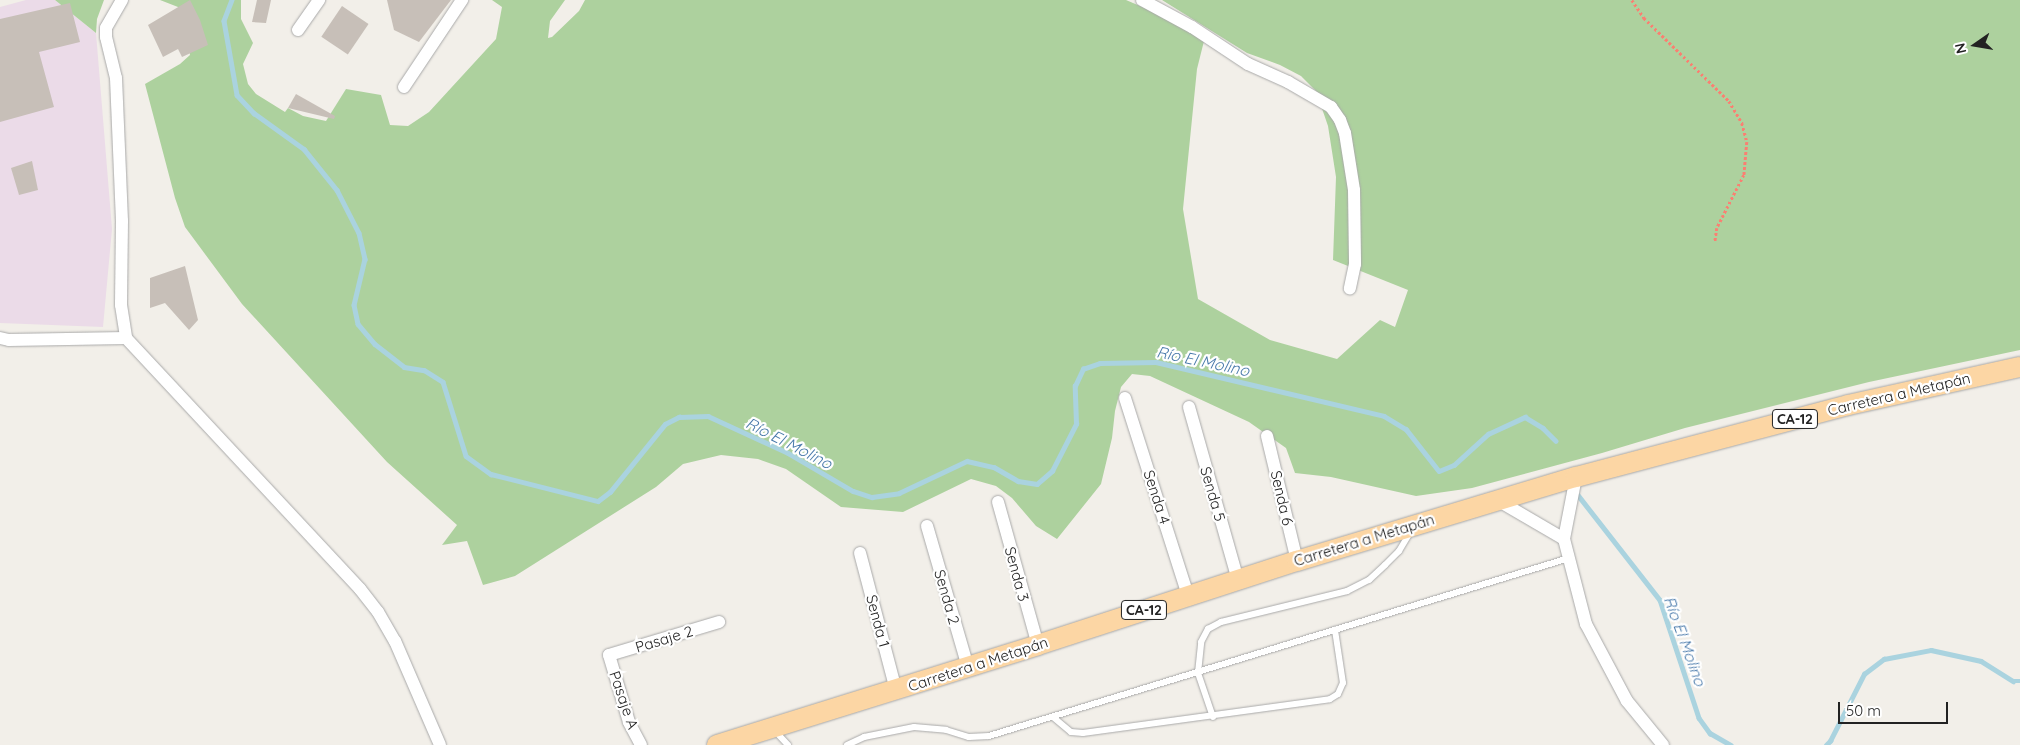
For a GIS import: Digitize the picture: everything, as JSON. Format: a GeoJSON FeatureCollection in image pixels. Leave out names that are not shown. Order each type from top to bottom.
{"type":"FeatureCollection","features":[{"type":"Feature","properties":{"kind":"main road","name":"Carretera a Metapán"},"geometry":{"type":"LineString","coordinates":[[717,745],[1038,645],[1297,561],[1576,477],[1848,405],[2020,367]]}},
{"type":"Feature","properties":{"kind":"street"},"geometry":{"type":"LineString","coordinates":[[122,0],[106,28],[106,37],[116,78],[122,221],[121,305],[126,338],[353,582],[378,612],[395,641],[440,745]]}},
{"type":"Feature","properties":{"kind":"street"},"geometry":{"type":"LineString","coordinates":[[298,30],[319,0]]}},
{"type":"Feature","properties":{"kind":"street"},"geometry":{"type":"LineString","coordinates":[[404,87],[462,0]]}},
{"type":"Feature","properties":{"kind":"street"},"geometry":{"type":"LineString","coordinates":[[1142,0],[1192,27],[1248,64],[1288,82],[1331,107],[1340,120],[1345,134],[1354,190],[1355,264],[1350,288]]}},
{"type":"Feature","properties":{"kind":"street"},"geometry":{"type":"LineString","coordinates":[[0,338],[9,340],[126,338]]}},
{"type":"Feature","properties":{"kind":"street","name":"Senda 4"},"geometry":{"type":"LineString","coordinates":[[1125,398],[1188,596]]}},
{"type":"Feature","properties":{"kind":"street","name":"Senda 5"},"geometry":{"type":"LineString","coordinates":[[1189,407],[1238,580]]}},
{"type":"Feature","properties":{"kind":"street","name":"Senda 6"},"geometry":{"type":"LineString","coordinates":[[1267,436],[1297,561]]}},
{"type":"Feature","properties":{"kind":"street"},"geometry":{"type":"LineString","coordinates":[[1576,477],[1564,539],[1586,624],[1627,701],[1663,745]]}},
{"type":"Feature","properties":{"kind":"street"},"geometry":{"type":"LineString","coordinates":[[1498,501],[1564,539]]}},
{"type":"Feature","properties":{"kind":"street","name":"Senda 3"},"geometry":{"type":"LineString","coordinates":[[998,502],[1038,645]]}},
{"type":"Feature","properties":{"kind":"street","name":"Senda 2"},"geometry":{"type":"LineString","coordinates":[[927,526],[968,667]]}},
{"type":"Feature","properties":{"kind":"street","name":"Senda 1"},"geometry":{"type":"LineString","coordinates":[[860,553],[896,690]]}},
{"type":"Feature","properties":{"kind":"street","name":"Pasaje 2"},"geometry":{"type":"LineString","coordinates":[[609,655],[719,622]]}},
{"type":"Feature","properties":{"kind":"street","name":"Pasaje A"},"geometry":{"type":"LineString","coordinates":[[609,655],[629,722],[641,745]]}},
{"type":"Feature","properties":{"kind":"lane"},"geometry":{"type":"LineString","coordinates":[[1213,717],[1198,672],[1200,642],[1208,629],[1221,622],[1347,591],[1369,580],[1399,551],[1416,524]]}},
{"type":"Feature","properties":{"kind":"lane"},"geometry":{"type":"LineString","coordinates":[[846,745],[864,738],[914,727],[946,730],[970,736],[989,736],[1569,558]]}},
{"type":"Feature","properties":{"kind":"lane"},"geometry":{"type":"LineString","coordinates":[[1053,717],[1071,732],[1083,734],[1330,700],[1338,694],[1343,683],[1335,630]]}},
{"type":"Feature","properties":{"kind":"lane"},"geometry":{"type":"LineString","coordinates":[[772,728],[788,745]]}},
{"type":"Feature","properties":{"kind":"path"},"geometry":{"type":"LineString","coordinates":[[1632,0],[1644,18],[1729,101],[1742,123],[1747,142],[1744,175],[1717,228],[1715,242]]}},
{"type":"Feature","properties":{"kind":"shaded area"},"geometry":{"type":"Polygon","coordinates":[[[26,0],[55,0],[96,33],[112,229],[103,327],[0,323],[0,7],[26,0]]]}},
{"type":"Feature","properties":{"kind":"green space"},"geometry":{"type":"Polygon","coordinates":[[[55,0],[104,0],[97,19],[96,33],[55,0]]]}},
{"type":"Feature","properties":{"kind":"green space"},"geometry":{"type":"Polygon","coordinates":[[[160,0],[241,0],[241,19],[253,43],[243,64],[248,84],[256,94],[285,112],[288,108],[303,116],[326,121],[346,89],[381,95],[390,125],[408,126],[429,112],[496,39],[502,7],[492,0],[565,0],[550,21],[548,38],[552,37],[579,11],[585,0],[1126,0],[1161,15],[1204,41],[1197,69],[1183,209],[1198,299],[1270,340],[1337,359],[1380,320],[1395,327],[1408,290],[1333,260],[1336,177],[1328,126],[1316,91],[1301,76],[1280,65],[1247,53],[1162,0],[2020,0],[2020,350],[1869,382],[1685,428],[1602,453],[1472,488],[1416,496],[1331,477],[1295,473],[1286,448],[1249,422],[1150,376],[1132,374],[1121,387],[1101,484],[1057,539],[1036,526],[1012,498],[996,486],[971,479],[903,512],[841,507],[786,469],[758,459],[721,455],[683,464],[656,487],[515,576],[483,585],[467,541],[442,545],[457,525],[387,462],[242,304],[185,227],[175,198],[145,84],[180,64],[190,55],[185,25],[178,7],[160,0]]]}},
{"type":"Feature","properties":{"kind":"building"},"geometry":{"type":"Polygon","coordinates":[[[190,0],[200,20],[208,45],[182,57],[178,49],[163,57],[148,25],[190,0]]]}},
{"type":"Feature","properties":{"kind":"building"},"geometry":{"type":"Polygon","coordinates":[[[257,0],[271,0],[266,23],[252,22],[257,0]]]}},
{"type":"Feature","properties":{"kind":"building"},"geometry":{"type":"Polygon","coordinates":[[[387,0],[451,0],[419,42],[394,30],[387,0]]]}},
{"type":"Feature","properties":{"kind":"building"},"geometry":{"type":"Polygon","coordinates":[[[70,3],[80,42],[39,52],[54,107],[0,122],[0,19],[70,3]]]}},
{"type":"Feature","properties":{"kind":"building"},"geometry":{"type":"Polygon","coordinates":[[[342,6],[369,24],[348,55],[321,37],[342,6]]]}},
{"type":"Feature","properties":{"kind":"building"},"geometry":{"type":"Polygon","coordinates":[[[296,94],[335,116],[334,119],[288,108],[296,94]]]}},
{"type":"Feature","properties":{"kind":"building"},"geometry":{"type":"Polygon","coordinates":[[[32,161],[38,190],[19,195],[11,168],[32,161]]]}},
{"type":"Feature","properties":{"kind":"building"},"geometry":{"type":"Polygon","coordinates":[[[185,266],[198,320],[189,330],[165,303],[150,308],[150,278],[185,266]]]}},
{"type":"Feature","properties":{"kind":"waterway","name":"Río El Molino"},"geometry":{"type":"LineString","coordinates":[[232,0],[224,21],[237,95],[254,113],[304,149],[337,190],[359,233],[365,259],[354,305],[358,324],[375,344],[404,367],[424,370],[443,382],[466,456],[491,474],[598,501],[610,492],[665,424],[679,417],[708,416],[788,453],[853,491],[872,497],[899,493],[967,461],[994,467],[1018,481],[1037,484],[1052,471],[1076,424],[1075,386],[1083,369],[1100,363],[1156,362],[1384,416],[1406,429],[1439,471],[1454,465],[1488,434],[1525,417],[1543,428],[1556,441]]}},
{"type":"Feature","properties":{"kind":"waterway","name":"Río El Molino"},"geometry":{"type":"LineString","coordinates":[[1578,495],[1660,600],[1699,718],[1710,733],[1731,745]]}},
{"type":"Feature","properties":{"kind":"waterway","name":"Río El Molino"},"geometry":{"type":"LineString","coordinates":[[1826,745],[1830,741],[1864,674],[1884,659],[1931,650],[1981,661],[2013,681],[2020,681]]}}]}
